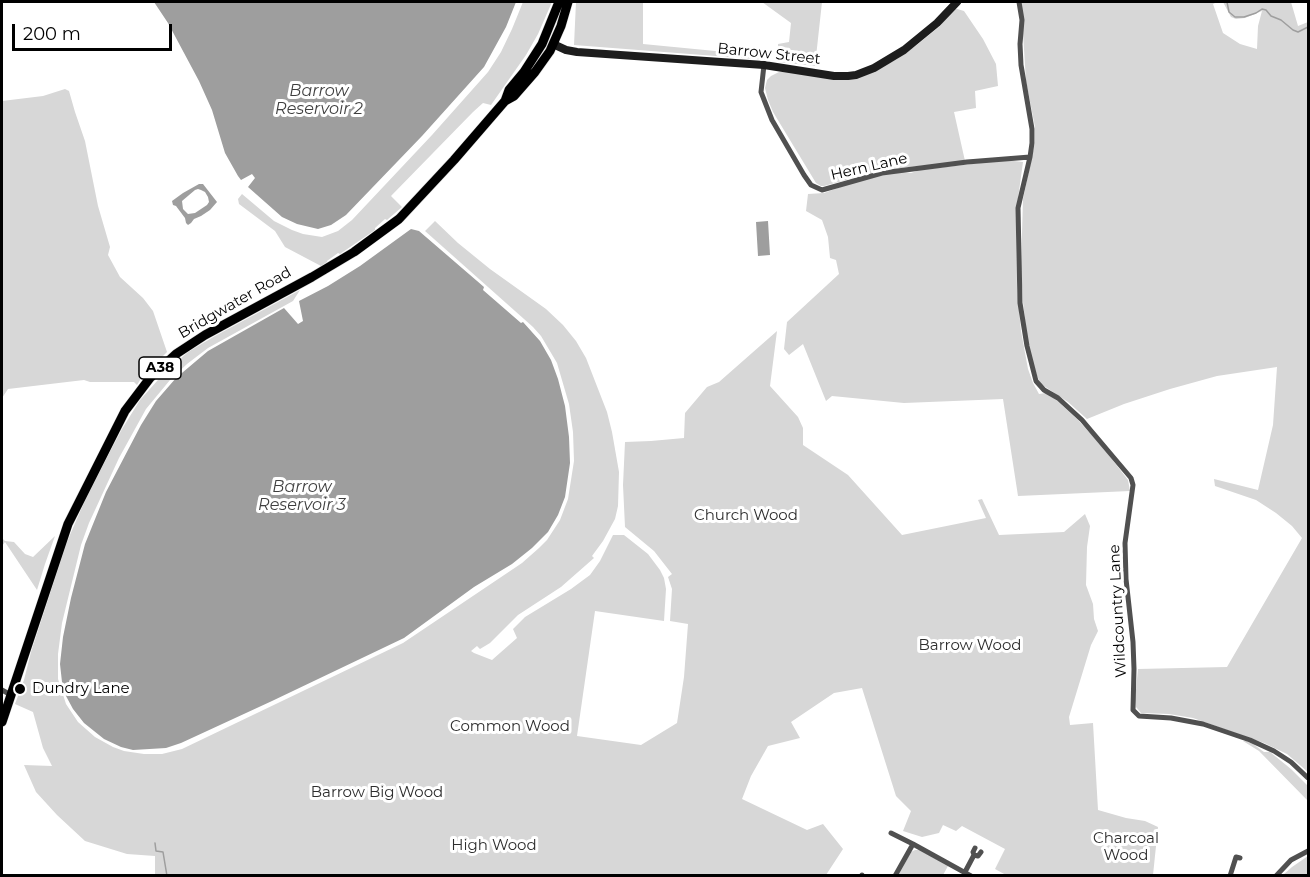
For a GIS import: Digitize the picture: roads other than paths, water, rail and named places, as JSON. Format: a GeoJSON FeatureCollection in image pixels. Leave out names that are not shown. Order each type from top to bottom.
{"type":"FeatureCollection","features":[{"type":"Feature","properties":{"kind":"highway","name":"Bridgwater Road"},"geometry":{"type":"LineString","coordinates":[[505,101],[509,90],[548,32],[558,2]]}},
{"type":"Feature","properties":{"kind":"highway"},"geometry":{"type":"LineString","coordinates":[[532,59],[558,2]]}},
{"type":"Feature","properties":{"kind":"highway","name":"Bridgwater Road"},"geometry":{"type":"LineString","coordinates":[[2,722],[68,524],[125,411],[150,378],[176,354],[205,334],[312,277],[399,219],[505,101],[514,96],[535,72],[553,44],[568,2]]}},
{"type":"Feature","properties":{"kind":"highway"},"geometry":{"type":"LineString","coordinates":[[532,59],[544,46],[553,44],[548,32]]}},
{"type":"Feature","properties":{"kind":"main road","name":"Barrow Street"},"geometry":{"type":"LineString","coordinates":[[553,44],[577,52],[764,65],[834,76],[856,75],[884,63],[910,46],[957,2]]}},
{"type":"Feature","properties":{"kind":"street","name":"Wildcountry Lane"},"geometry":{"type":"LineString","coordinates":[[1019,2],[1022,20],[1021,65],[1032,129],[1030,158],[1018,208],[1020,303],[1036,381],[1082,420],[1131,478],[1133,485],[1125,543],[1126,579],[1134,651],[1133,710],[1139,716],[1171,718],[1203,724],[1250,740],[1291,762],[1308,778]]}},
{"type":"Feature","properties":{"kind":"street","name":"Hern Lane"},"geometry":{"type":"LineString","coordinates":[[764,65],[761,92],[772,120],[811,185],[822,190],[852,180],[892,172],[967,162],[1030,158]]}},
{"type":"Feature","properties":{"kind":"street"},"geometry":{"type":"LineString","coordinates":[[2,690],[11,695]]}},
{"type":"Feature","properties":{"kind":"street"},"geometry":{"type":"LineString","coordinates":[[891,833],[971,876]]}},
{"type":"Feature","properties":{"kind":"street"},"geometry":{"type":"LineString","coordinates":[[895,876],[913,844]]}},
{"type":"Feature","properties":{"kind":"street"},"geometry":{"type":"LineString","coordinates":[[964,872],[974,855],[975,848]]}},
{"type":"Feature","properties":{"kind":"street"},"geometry":{"type":"LineString","coordinates":[[1276,876],[1291,860],[1308,851]]}},
{"type":"Feature","properties":{"kind":"street"},"geometry":{"type":"LineString","coordinates":[[974,855],[978,856],[981,852]]}},
{"type":"Feature","properties":{"kind":"street"},"geometry":{"type":"LineString","coordinates":[[1230,876],[1236,857],[1240,858]]}},
{"type":"Feature","properties":{"kind":"water","name":"Barrow Reservoir 2"},"geometry":{"type":"Polygon","coordinates":[[[154,2],[516,2],[506,27],[484,67],[346,215],[331,225],[318,229],[297,224],[282,217],[248,187],[255,178],[252,174],[241,180],[238,176],[225,153],[212,110],[199,81],[154,2]]]}},
{"type":"Feature","properties":{"kind":"water"},"geometry":{"type":"Polygon","coordinates":[[[203,184],[217,202],[210,210],[188,225],[172,201],[203,184]],[[198,189],[182,201],[183,209],[188,214],[195,213],[209,202],[205,192],[198,189]]]}},
{"type":"Feature","properties":{"kind":"water"},"geometry":{"type":"Polygon","coordinates":[[[768,221],[770,255],[758,256],[756,222],[768,221]]]}},
{"type":"Feature","properties":{"kind":"water","name":"Barrow Reservoir 3"},"geometry":{"type":"Polygon","coordinates":[[[411,229],[419,231],[484,287],[483,290],[521,323],[523,322],[540,341],[551,360],[565,406],[570,463],[565,497],[548,532],[512,564],[474,587],[404,638],[272,701],[166,748],[133,750],[104,739],[84,723],[66,696],[60,664],[63,637],[85,544],[106,492],[141,425],[156,401],[176,378],[208,351],[284,308],[298,324],[303,321],[299,301],[360,266],[411,229]]]}},
{"type":"Feature","properties":{"kind":"waterway"},"geometry":{"type":"LineString","coordinates":[[1227,2],[1229,12],[1235,17],[1244,17],[1262,9],[1298,32],[1308,27]]}},
{"type":"Feature","properties":{"kind":"waterway"},"geometry":{"type":"LineString","coordinates":[[155,843],[156,851],[163,852],[167,876]]}},
{"type":"Feature","properties":{"kind":"place","name":"Dundry Lane"},"geometry":{"type":"Point","coordinates":[20,689]}},
{"type":"Feature","properties":{"kind":"park label","name":"Church Wood"},"geometry":{"type":"Point","coordinates":[746,516]}},
{"type":"Feature","properties":{"kind":"park label","name":"Barrow Wood"},"geometry":{"type":"Point","coordinates":[970,646]}},
{"type":"Feature","properties":{"kind":"park label","name":"Common Wood"},"geometry":{"type":"Point","coordinates":[510,727]}},
{"type":"Feature","properties":{"kind":"park label","name":"Barrow Big Wood"},"geometry":{"type":"Point","coordinates":[377,793]}},
{"type":"Feature","properties":{"kind":"park label","name":"High Wood"},"geometry":{"type":"Point","coordinates":[494,846]}},
{"type":"Feature","properties":{"kind":"park label","name":"Charcoal Wood"},"geometry":{"type":"Point","coordinates":[1126,848]}}]}
